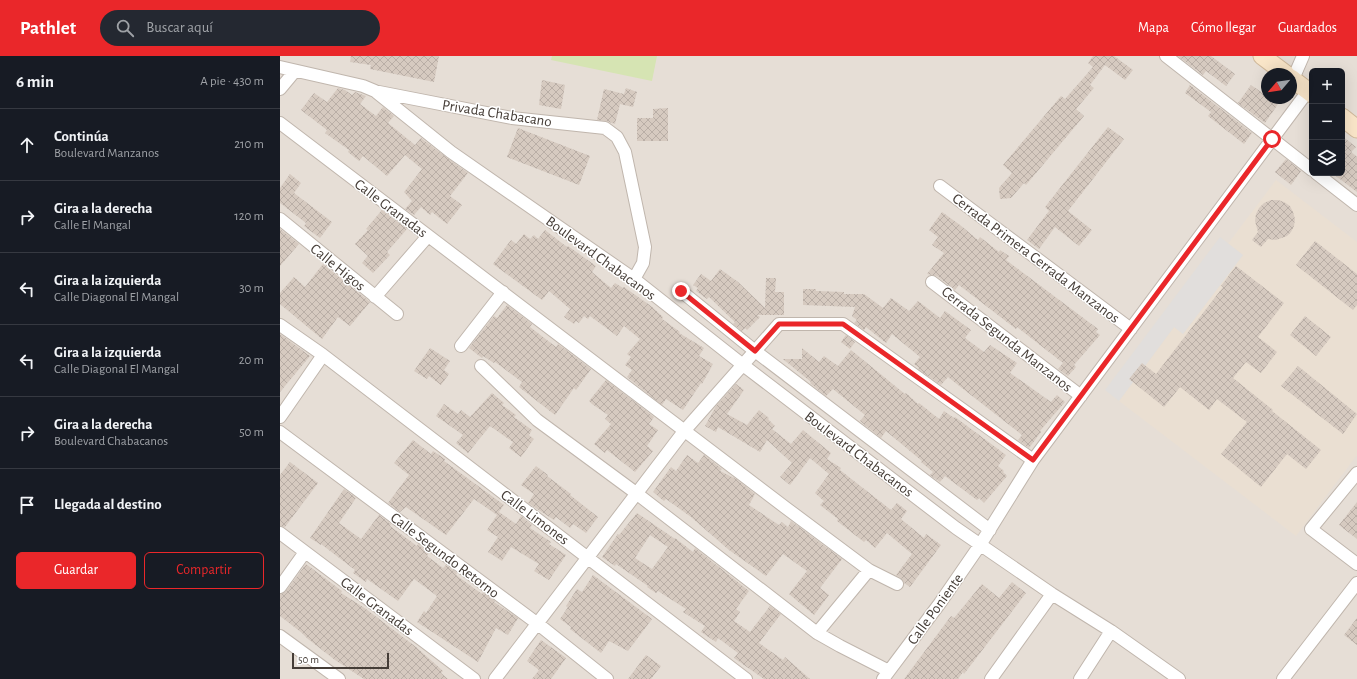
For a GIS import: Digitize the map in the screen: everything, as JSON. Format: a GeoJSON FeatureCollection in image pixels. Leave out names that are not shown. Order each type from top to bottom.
{"type":"FeatureCollection","features":[{"type":"Feature","properties":{"kind":"main road"},"geometry":{"type":"LineString","coordinates":[[1262,56],[1278,68]]}},
{"type":"Feature","properties":{"kind":"main road"},"geometry":{"type":"LineString","coordinates":[[1297,82],[1309,91]]}},
{"type":"Feature","properties":{"kind":"main road"},"geometry":{"type":"LineString","coordinates":[[1345,119],[1357,129]]}},
{"type":"Feature","properties":{"kind":"street"},"geometry":{"type":"LineString","coordinates":[[1166,56],[1309,168]]}},
{"type":"Feature","properties":{"kind":"street"},"geometry":{"type":"LineString","coordinates":[[1296,68],[1303,56]]}},
{"type":"Feature","properties":{"kind":"street","name":"Boulevard Chabacanos"},"geometry":{"type":"LineString","coordinates":[[280,67],[363,86],[375,91],[451,152],[634,279],[956,528],[985,537]]}},
{"type":"Feature","properties":{"kind":"street"},"geometry":{"type":"LineString","coordinates":[[280,90],[295,71]]}},
{"type":"Feature","properties":{"kind":"street","name":"Privada Chabacano"},"geometry":{"type":"LineString","coordinates":[[375,91],[512,118],[605,128],[617,137],[625,152],[645,246],[643,263],[634,279]]}},
{"type":"Feature","properties":{"kind":"street","name":"Calle Poniente"},"geometry":{"type":"LineString","coordinates":[[886,675],[940,603],[985,537],[1033,460],[1272,139],[1309,93]]}},
{"type":"Feature","properties":{"kind":"street","name":"Calle Granadas"},"geometry":{"type":"LineString","coordinates":[[280,123],[503,292]]}},
{"type":"Feature","properties":{"kind":"street"},"geometry":{"type":"LineString","coordinates":[[1320,176],[1357,205]]}},
{"type":"Feature","properties":{"kind":"street","name":"Cerrada Primera Cerrada Manzanos"},"geometry":{"type":"LineString","coordinates":[[940,186],[1132,329]]}},
{"type":"Feature","properties":{"kind":"street","name":"Calle Higos"},"geometry":{"type":"LineString","coordinates":[[280,219],[397,314]]}},
{"type":"Feature","properties":{"kind":"street"},"geometry":{"type":"LineString","coordinates":[[375,297],[428,236]]}},
{"type":"Feature","properties":{"kind":"street","name":"Cerrada Segunda Manzanos"},"geometry":{"type":"LineString","coordinates":[[932,282],[1081,396]]}},
{"type":"Feature","properties":{"kind":"street","name":"Boulevard Chabacanos"},"geometry":{"type":"LineString","coordinates":[[681,291],[985,537]]}},
{"type":"Feature","properties":{"kind":"street"},"geometry":{"type":"LineString","coordinates":[[461,346],[503,292],[869,570],[897,584]]}},
{"type":"Feature","properties":{"kind":"street"},"geometry":{"type":"LineString","coordinates":[[495,679],[685,430],[779,324],[843,324],[1033,460]]}},
{"type":"Feature","properties":{"kind":"street","name":"Calle Limones"},"geometry":{"type":"LineString","coordinates":[[280,325],[324,356],[746,679]]}},
{"type":"Feature","properties":{"kind":"street"},"geometry":{"type":"LineString","coordinates":[[280,417],[324,356]]}},
{"type":"Feature","properties":{"kind":"street"},"geometry":{"type":"LineString","coordinates":[[481,366],[537,420],[817,633],[886,675]]}},
{"type":"Feature","properties":{"kind":"street","name":"Calle Segundo Retorno"},"geometry":{"type":"LineString","coordinates":[[280,432],[538,624],[607,679]]}},
{"type":"Feature","properties":{"kind":"street"},"geometry":{"type":"LineString","coordinates":[[1357,473],[1311,528],[1357,564]]}},
{"type":"Feature","properties":{"kind":"street","name":"Calle Granadas"},"geometry":{"type":"LineString","coordinates":[[280,533],[474,679]]}},
{"type":"Feature","properties":{"kind":"street"},"geometry":{"type":"LineString","coordinates":[[985,537],[1052,594],[1111,631],[1175,678]]}},
{"type":"Feature","properties":{"kind":"street"},"geometry":{"type":"LineString","coordinates":[[280,587],[305,552]]}},
{"type":"Feature","properties":{"kind":"street"},"geometry":{"type":"LineString","coordinates":[[817,633],[869,570]]}},
{"type":"Feature","properties":{"kind":"street"},"geometry":{"type":"LineString","coordinates":[[1283,679],[1357,583]]}},
{"type":"Feature","properties":{"kind":"street"},"geometry":{"type":"LineString","coordinates":[[991,679],[1052,594]]}},
{"type":"Feature","properties":{"kind":"street"},"geometry":{"type":"LineString","coordinates":[[1080,679],[1111,631]]}},
{"type":"Feature","properties":{"kind":"street"},"geometry":{"type":"LineString","coordinates":[[280,636],[339,679]]}},
{"type":"Feature","properties":{"kind":"shaded area"},"geometry":{"type":"Polygon","coordinates":[[[280,56],[1357,56],[1357,679],[280,679],[280,56]]]}},
{"type":"Feature","properties":{"kind":"shaded area"},"geometry":{"type":"Polygon","coordinates":[[[1276,180],[1357,242],[1357,455],[1296,536],[1119,401],[1174,327],[1183,334],[1243,255],[1228,244],[1276,180]]]}},
{"type":"Feature","properties":{"kind":"shaded area"},"geometry":{"type":"Polygon","coordinates":[[[1220,237],[1243,255],[1183,334],[1174,327],[1119,401],[1105,390],[1220,237]]]}},
{"type":"Feature","properties":{"kind":"green space"},"geometry":{"type":"Polygon","coordinates":[[[552,56],[657,56],[652,81],[551,60],[552,56]]]}},
{"type":"Feature","properties":{"kind":"building"},"geometry":{"type":"Polygon","coordinates":[[[351,56],[439,56],[434,82],[370,69],[371,65],[350,62],[351,56]]]}},
{"type":"Feature","properties":{"kind":"building"},"geometry":{"type":"Polygon","coordinates":[[[1093,56],[1114,56],[1133,70],[1125,80],[1105,65],[1090,85],[1094,88],[1076,109],[1084,116],[1026,185],[1024,183],[1011,198],[1000,199],[999,188],[1012,173],[1003,165],[1061,96],[1065,99],[1093,67],[1088,63],[1093,56]]]}},
{"type":"Feature","properties":{"kind":"building"},"geometry":{"type":"Polygon","coordinates":[[[1178,56],[1211,56],[1235,74],[1226,86],[1206,71],[1203,75],[1178,56]]]}},
{"type":"Feature","properties":{"kind":"building"},"geometry":{"type":"Polygon","coordinates":[[[542,80],[565,85],[561,109],[539,105],[542,80]]]}},
{"type":"Feature","properties":{"kind":"building"},"geometry":{"type":"Polygon","coordinates":[[[1190,85],[1252,133],[1244,144],[1208,116],[1211,112],[1185,93],[1190,85]]]}},
{"type":"Feature","properties":{"kind":"building"},"geometry":{"type":"Polygon","coordinates":[[[1251,85],[1261,92],[1261,104],[1278,104],[1265,123],[1238,103],[1251,85]]]}},
{"type":"Feature","properties":{"kind":"building"},"geometry":{"type":"Polygon","coordinates":[[[338,88],[345,90],[352,95],[355,92],[366,96],[360,104],[376,116],[383,107],[394,116],[388,123],[415,145],[421,138],[468,173],[450,196],[462,205],[447,224],[432,212],[430,215],[421,207],[414,215],[405,209],[412,201],[404,192],[422,169],[405,155],[387,176],[363,156],[359,161],[348,152],[349,150],[325,133],[327,130],[301,110],[314,93],[327,102],[338,88]]]}},
{"type":"Feature","properties":{"kind":"building"},"geometry":{"type":"Polygon","coordinates":[[[626,88],[637,92],[633,107],[620,104],[615,124],[597,120],[604,89],[624,94],[626,88]]]}},
{"type":"Feature","properties":{"kind":"building"},"geometry":{"type":"Polygon","coordinates":[[[668,108],[668,141],[637,141],[637,118],[653,118],[653,109],[668,108]]]}},
{"type":"Feature","properties":{"kind":"building"},"geometry":{"type":"Polygon","coordinates":[[[1108,127],[1124,139],[1068,211],[1092,230],[1079,246],[1055,227],[1039,249],[1027,240],[1049,211],[1045,207],[1108,127]]]}},
{"type":"Feature","properties":{"kind":"building"},"geometry":{"type":"Polygon","coordinates":[[[518,128],[590,156],[579,185],[507,157],[518,128]]]}},
{"type":"Feature","properties":{"kind":"building"},"geometry":{"type":"Polygon","coordinates":[[[1345,138],[1356,147],[1351,152],[1357,157],[1357,192],[1336,176],[1345,176],[1345,138]]]}},
{"type":"Feature","properties":{"kind":"building"},"geometry":{"type":"Polygon","coordinates":[[[1286,159],[1301,171],[1291,185],[1275,172],[1286,159]]]}},
{"type":"Feature","properties":{"kind":"building"},"geometry":{"type":"Polygon","coordinates":[[[290,174],[301,183],[294,193],[332,222],[320,238],[304,226],[306,223],[280,203],[280,188],[290,174]]]}},
{"type":"Feature","properties":{"kind":"building"},"geometry":{"type":"Polygon","coordinates":[[[1271,200],[1278,200],[1290,206],[1295,219],[1294,226],[1287,236],[1276,240],[1268,239],[1261,247],[1252,240],[1258,232],[1255,221],[1256,214],[1264,203],[1271,200]]]}},
{"type":"Feature","properties":{"kind":"building"},"geometry":{"type":"Polygon","coordinates":[[[382,210],[407,229],[387,252],[390,255],[373,273],[362,263],[368,256],[355,244],[368,230],[366,229],[382,210]]]}},
{"type":"Feature","properties":{"kind":"building"},"geometry":{"type":"Polygon","coordinates":[[[942,212],[978,240],[980,237],[999,252],[1000,250],[1009,256],[1006,260],[1098,329],[1096,332],[1100,335],[1074,365],[1076,367],[1068,376],[1058,369],[1063,363],[1017,327],[1016,329],[959,285],[955,290],[937,276],[927,274],[944,253],[932,245],[938,237],[929,230],[942,212]]]}},
{"type":"Feature","properties":{"kind":"building"},"geometry":{"type":"Polygon","coordinates":[[[280,229],[299,244],[280,266],[280,229]]]}},
{"type":"Feature","properties":{"kind":"building"},"geometry":{"type":"Polygon","coordinates":[[[545,230],[567,247],[568,246],[596,266],[592,272],[611,288],[615,283],[623,288],[624,287],[651,306],[663,317],[662,319],[680,332],[679,333],[704,348],[699,356],[713,364],[702,384],[701,383],[683,410],[666,399],[662,405],[627,377],[632,370],[625,365],[631,357],[627,354],[640,339],[624,326],[617,336],[590,316],[588,319],[584,316],[579,323],[576,321],[574,324],[564,317],[570,309],[549,291],[542,300],[493,264],[511,240],[516,244],[524,234],[530,239],[534,235],[538,239],[545,230]]]}},
{"type":"Feature","properties":{"kind":"building"},"geometry":{"type":"Polygon","coordinates":[[[1315,241],[1357,274],[1357,305],[1353,310],[1296,265],[1315,241]]]}},
{"type":"Feature","properties":{"kind":"building"},"geometry":{"type":"Polygon","coordinates":[[[323,264],[370,302],[350,326],[338,317],[322,339],[280,304],[280,293],[294,277],[305,287],[323,264]]]}},
{"type":"Feature","properties":{"kind":"building"},"geometry":{"type":"Polygon","coordinates":[[[1236,266],[1284,303],[1258,337],[1277,352],[1261,373],[1246,362],[1233,378],[1321,450],[1306,469],[1287,454],[1261,487],[1221,454],[1247,422],[1217,399],[1209,410],[1180,387],[1164,407],[1129,379],[1142,363],[1156,374],[1223,287],[1221,286],[1236,266]]]}},
{"type":"Feature","properties":{"kind":"building"},"geometry":{"type":"Polygon","coordinates":[[[720,269],[738,282],[765,308],[766,278],[776,278],[775,292],[784,292],[784,315],[757,315],[760,317],[747,330],[745,328],[742,331],[733,324],[735,322],[709,297],[707,299],[696,291],[698,288],[693,285],[701,274],[711,281],[720,269]]]}},
{"type":"Feature","properties":{"kind":"building"},"geometry":{"type":"Polygon","coordinates":[[[803,289],[844,292],[844,294],[864,294],[883,308],[891,298],[909,311],[918,301],[940,318],[945,311],[971,330],[965,338],[984,352],[990,345],[1017,363],[1010,373],[1051,402],[1057,395],[1065,402],[1040,431],[1041,432],[1029,448],[1018,440],[1022,435],[948,377],[941,385],[918,369],[919,368],[914,364],[920,357],[892,334],[886,343],[866,327],[864,330],[854,323],[857,320],[852,316],[855,307],[803,305],[803,289]]]}},
{"type":"Feature","properties":{"kind":"building"},"geometry":{"type":"Polygon","coordinates":[[[507,305],[532,324],[530,327],[556,347],[558,344],[591,369],[576,390],[574,388],[555,415],[519,387],[522,382],[495,362],[494,363],[483,356],[482,358],[469,348],[494,316],[497,318],[507,305]]]}},
{"type":"Feature","properties":{"kind":"building"},"geometry":{"type":"Polygon","coordinates":[[[1305,316],[1331,337],[1316,356],[1290,335],[1305,316]]]}},
{"type":"Feature","properties":{"kind":"building"},"geometry":{"type":"Polygon","coordinates":[[[280,334],[310,356],[280,392],[280,334]]]}},
{"type":"Feature","properties":{"kind":"building"},"geometry":{"type":"Polygon","coordinates":[[[846,335],[855,342],[850,349],[841,342],[846,335]]]}},
{"type":"Feature","properties":{"kind":"building"},"geometry":{"type":"Polygon","coordinates":[[[430,348],[450,361],[444,370],[449,374],[441,385],[429,376],[427,379],[414,371],[430,348]]]}},
{"type":"Feature","properties":{"kind":"building"},"geometry":{"type":"Polygon","coordinates":[[[802,348],[819,362],[824,356],[838,366],[851,350],[905,394],[906,393],[918,404],[919,403],[939,419],[944,411],[954,418],[955,417],[1006,455],[998,466],[1007,476],[984,503],[979,498],[977,500],[945,476],[940,482],[930,475],[933,472],[921,462],[922,461],[886,431],[881,438],[860,421],[865,415],[833,389],[826,396],[783,359],[802,359],[802,348]]]}},
{"type":"Feature","properties":{"kind":"building"},"geometry":{"type":"Polygon","coordinates":[[[1298,366],[1357,414],[1343,434],[1281,386],[1298,366]]]}},
{"type":"Feature","properties":{"kind":"building"},"geometry":{"type":"Polygon","coordinates":[[[606,380],[654,417],[649,424],[658,430],[647,446],[653,451],[635,472],[607,450],[605,453],[594,444],[611,424],[605,419],[608,415],[589,401],[606,380]]]}},
{"type":"Feature","properties":{"kind":"building"},"geometry":{"type":"Polygon","coordinates":[[[736,384],[744,390],[727,414],[747,425],[759,410],[769,418],[768,419],[775,426],[772,429],[791,444],[803,430],[831,453],[827,459],[841,468],[840,470],[891,510],[897,503],[907,511],[901,519],[924,538],[926,534],[941,545],[910,587],[896,575],[912,554],[887,533],[875,548],[866,540],[864,542],[837,521],[838,519],[820,505],[824,501],[815,493],[829,474],[810,458],[790,485],[780,477],[792,463],[767,440],[760,452],[718,427],[716,432],[705,426],[716,406],[736,384]]]}},
{"type":"Feature","properties":{"kind":"building"},"geometry":{"type":"Polygon","coordinates":[[[492,393],[504,403],[502,405],[516,415],[514,417],[532,430],[529,435],[534,439],[521,457],[509,448],[513,442],[490,426],[468,453],[456,443],[463,435],[436,416],[444,404],[458,414],[461,410],[470,417],[492,393]]]}},
{"type":"Feature","properties":{"kind":"building"},"geometry":{"type":"Polygon","coordinates":[[[413,440],[431,454],[433,451],[445,459],[444,461],[504,505],[499,512],[516,524],[521,516],[532,525],[530,528],[551,542],[549,544],[566,555],[549,580],[534,571],[539,564],[511,547],[502,561],[488,552],[498,537],[487,530],[497,515],[474,499],[446,535],[406,507],[400,512],[388,503],[409,475],[394,463],[413,440]]]}},
{"type":"Feature","properties":{"kind":"building"},"geometry":{"type":"Polygon","coordinates":[[[687,455],[698,463],[704,455],[722,469],[720,471],[736,479],[755,494],[749,505],[779,525],[782,522],[788,527],[791,521],[842,559],[820,588],[829,595],[814,615],[789,594],[807,571],[783,554],[766,576],[729,550],[691,517],[666,499],[664,501],[653,492],[671,467],[676,471],[687,455]]]}},
{"type":"Feature","properties":{"kind":"building"},"geometry":{"type":"Polygon","coordinates":[[[290,462],[318,483],[285,527],[280,526],[280,475],[290,462]]]}},
{"type":"Feature","properties":{"kind":"building"},"geometry":{"type":"Polygon","coordinates":[[[536,466],[598,517],[586,533],[573,524],[570,528],[556,517],[554,520],[528,503],[534,494],[521,485],[536,466]]]}},
{"type":"Feature","properties":{"kind":"building"},"geometry":{"type":"Polygon","coordinates":[[[344,489],[356,498],[339,523],[361,539],[379,515],[391,524],[390,526],[429,553],[427,556],[443,568],[446,565],[457,573],[456,575],[482,594],[483,592],[495,601],[494,602],[518,618],[508,635],[496,628],[478,662],[417,622],[424,611],[426,613],[437,596],[414,579],[398,601],[367,579],[366,582],[353,573],[355,570],[321,544],[310,538],[344,489]]]}},
{"type":"Feature","properties":{"kind":"building"},"geometry":{"type":"Polygon","coordinates":[[[1357,502],[1357,539],[1339,525],[1357,502]]]}},
{"type":"Feature","properties":{"kind":"building"},"geometry":{"type":"Polygon","coordinates":[[[637,513],[675,538],[693,552],[695,548],[749,591],[736,609],[740,612],[734,621],[750,632],[770,606],[781,614],[759,643],[783,660],[785,657],[810,679],[764,679],[734,658],[738,653],[718,638],[716,642],[701,632],[705,626],[683,612],[686,609],[658,591],[656,593],[616,564],[615,566],[602,557],[618,534],[619,535],[637,513]],[[650,535],[635,558],[652,569],[668,547],[650,535]]]}},
{"type":"Feature","properties":{"kind":"building"},"geometry":{"type":"Polygon","coordinates":[[[306,564],[342,591],[341,593],[366,609],[416,647],[443,671],[441,673],[448,679],[364,679],[335,660],[308,639],[280,616],[280,594],[286,591],[306,564]]]}},
{"type":"Feature","properties":{"kind":"building"},"geometry":{"type":"Polygon","coordinates":[[[593,575],[652,619],[628,651],[609,641],[601,653],[570,629],[571,627],[560,619],[577,589],[582,592],[593,575]]]}},
{"type":"Feature","properties":{"kind":"building"},"geometry":{"type":"Polygon","coordinates":[[[1012,582],[1026,593],[964,674],[963,672],[958,679],[904,679],[951,616],[954,618],[982,584],[999,598],[1012,582]]]}},
{"type":"Feature","properties":{"kind":"building"},"geometry":{"type":"Polygon","coordinates":[[[1357,618],[1357,645],[1344,635],[1357,618]]]}},
{"type":"Feature","properties":{"kind":"building"},"geometry":{"type":"Polygon","coordinates":[[[541,640],[566,658],[551,679],[532,679],[539,670],[527,661],[541,640]]]}},
{"type":"Feature","properties":{"kind":"building"},"geometry":{"type":"Polygon","coordinates":[[[646,655],[661,666],[651,679],[628,679],[646,655]]]}},
{"type":"Feature","properties":{"kind":"route"},"geometry":{"type":"LineString","coordinates":[[681,291],[755,351],[779,324],[843,324],[1033,460],[1272,139]]}}]}
